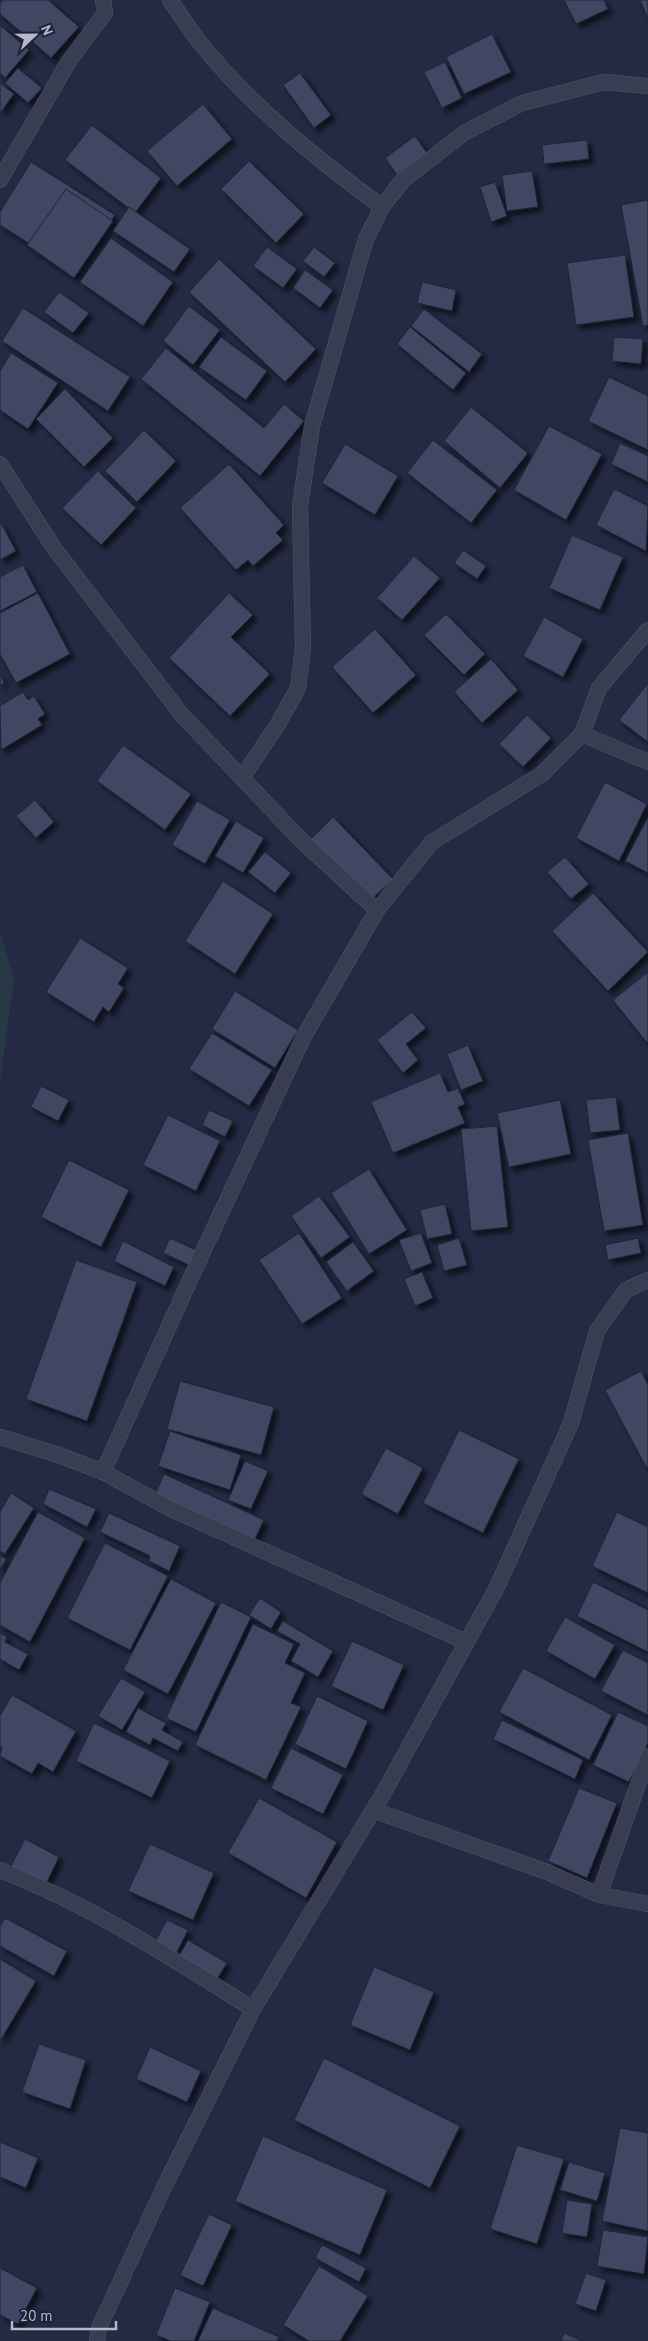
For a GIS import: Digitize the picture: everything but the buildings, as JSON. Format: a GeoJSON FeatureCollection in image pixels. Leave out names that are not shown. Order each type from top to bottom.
{"type":"FeatureCollection","features":[{"type":"Feature","properties":{"kind":"street"},"geometry":{"type":"LineString","coordinates":[[0,180],[69,61],[105,13],[103,0]]}},
{"type":"Feature","properties":{"kind":"street"},"geometry":{"type":"LineString","coordinates":[[170,0],[201,44],[264,110],[326,166],[382,207]]}},
{"type":"Feature","properties":{"kind":"street"},"geometry":{"type":"LineString","coordinates":[[242,778],[278,724],[298,688],[303,648],[300,506],[312,426],[366,239],[382,207],[402,181],[464,133],[522,103],[604,82],[648,86]]}},
{"type":"Feature","properties":{"kind":"street"},"geometry":{"type":"LineString","coordinates":[[0,464],[54,548],[182,715],[300,839],[377,910]]}},
{"type":"Feature","properties":{"kind":"street"},"geometry":{"type":"LineString","coordinates":[[103,1472],[194,1271],[304,1038],[377,910],[432,842],[542,774],[582,734],[599,688],[648,630]]}},
{"type":"Feature","properties":{"kind":"street"},"geometry":{"type":"LineString","coordinates":[[582,734],[648,762]]}},
{"type":"Feature","properties":{"kind":"street"},"geometry":{"type":"LineString","coordinates":[[97,2341],[99,2328],[165,2185],[253,2008],[374,1810],[497,1587],[571,1423],[596,1331],[626,1290],[648,1280]]}},
{"type":"Feature","properties":{"kind":"street"},"geometry":{"type":"LineString","coordinates":[[0,1437],[59,1455],[103,1472],[171,1509],[466,1642]]}},
{"type":"Feature","properties":{"kind":"street"},"geometry":{"type":"LineString","coordinates":[[599,1895],[648,1756]]}},
{"type":"Feature","properties":{"kind":"street"},"geometry":{"type":"LineString","coordinates":[[374,1810],[547,1872],[599,1895],[648,1904]]}},
{"type":"Feature","properties":{"kind":"street"},"geometry":{"type":"LineString","coordinates":[[0,1870],[23,1879],[147,1942],[253,2008]]}},
{"type":"Feature","properties":{"kind":"shaded area"},"geometry":{"type":"Polygon","coordinates":[[[0,931],[14,979],[0,1083],[0,931]]]}}]}
